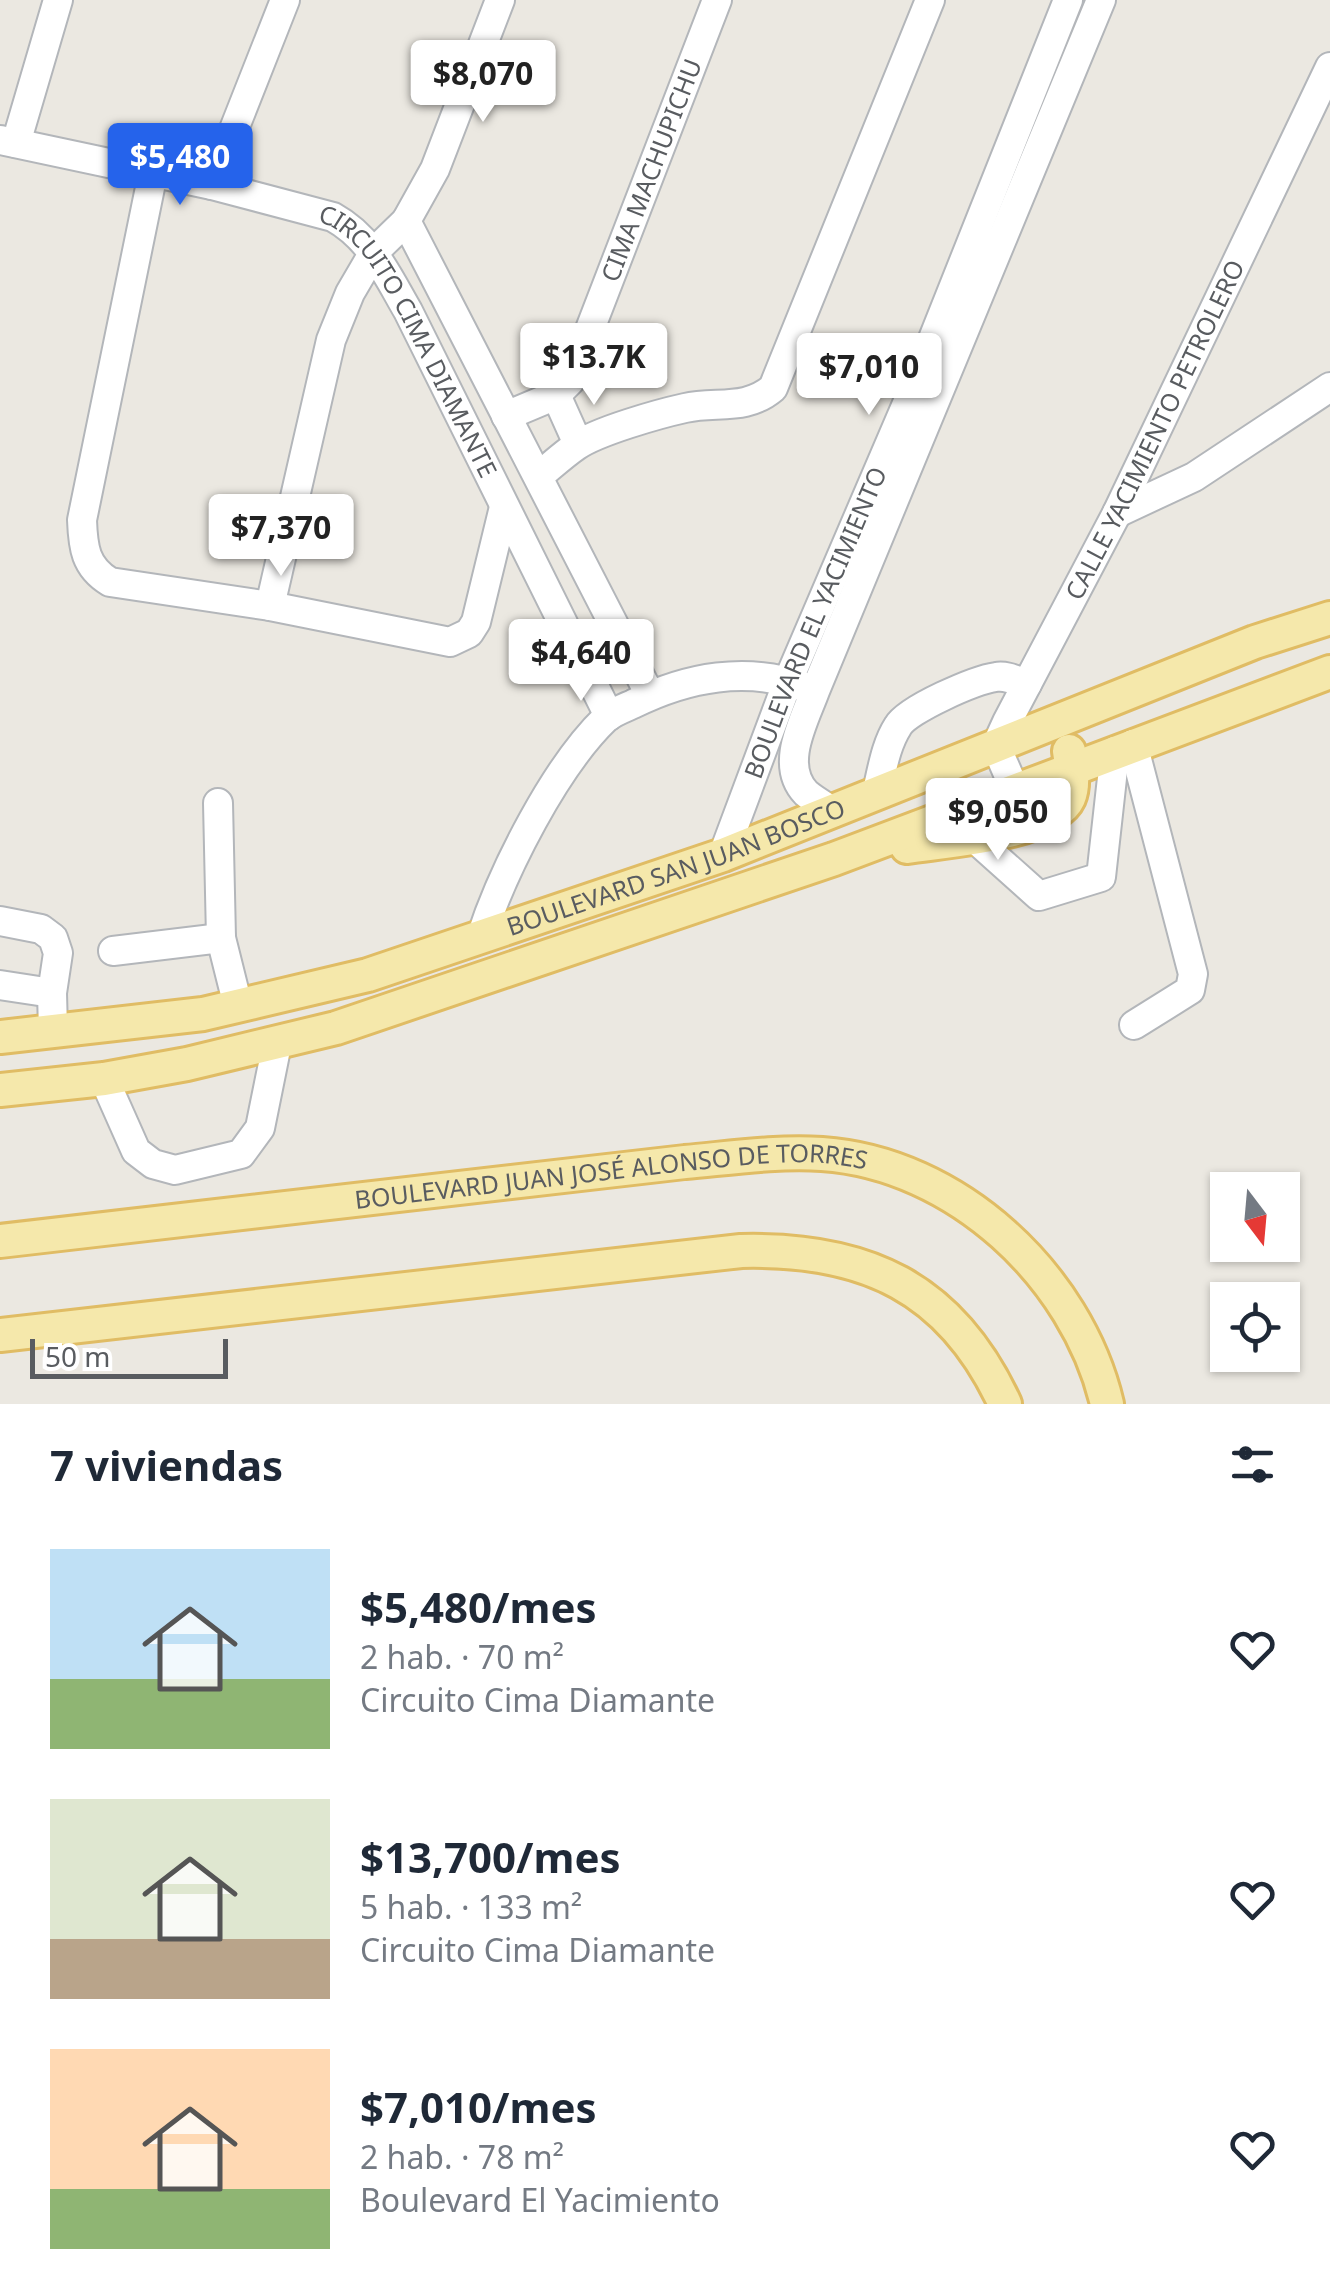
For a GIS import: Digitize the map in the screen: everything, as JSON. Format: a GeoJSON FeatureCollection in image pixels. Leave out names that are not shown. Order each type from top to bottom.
{"type":"FeatureCollection","features":[{"type":"Feature","properties":{"kind":"main road"},"geometry":{"type":"LineString","coordinates":[[1210,716],[1207,706],[1213,688],[1233,668],[1306,639],[1330,621]]}},
{"type":"Feature","properties":{"kind":"main road","name":"BOULEVARD SAN JUAN BOSCO"},"geometry":{"type":"LineString","coordinates":[[0,1037],[203,1014],[368,975],[722,854],[1255,642],[1330,621]]}},
{"type":"Feature","properties":{"kind":"main road","name":"BOULEVARD SAN JUAN BOSCO"},"geometry":{"type":"LineString","coordinates":[[8,1084],[104,1079],[336,1028],[834,860],[1330,672]]}},
{"type":"Feature","properties":{"kind":"main road"},"geometry":{"type":"LineString","coordinates":[[834,860],[1017,828],[1054,814],[1069,798],[1071,768],[1065,720]]}},
{"type":"Feature","properties":{"kind":"main road","name":"BOULEVARD JUAN JOSÉ ALONSO DE TORRES"},"geometry":{"type":"LineString","coordinates":[[0,1241],[686,1162],[822,1154],[889,1168],[950,1194],[1006,1238],[1056,1291],[1077,1325],[1094,1360],[1107,1404]]}},
{"type":"Feature","properties":{"kind":"main road"},"geometry":{"type":"LineString","coordinates":[[0,1334],[722,1253],[788,1250],[862,1264],[888,1274],[911,1290],[976,1350],[1005,1404]]}},
{"type":"Feature","properties":{"kind":"street"},"geometry":{"type":"LineString","coordinates":[[8,141],[58,0]]}},
{"type":"Feature","properties":{"kind":"street"},"geometry":{"type":"LineString","coordinates":[[212,185],[285,0]]}},
{"type":"Feature","properties":{"kind":"street"},"geometry":{"type":"LineString","coordinates":[[270,606],[331,340],[350,293],[374,252],[406,221],[435,169],[500,0]]}},
{"type":"Feature","properties":{"kind":"street","name":"CIMA MACHUPICHU"},"geometry":{"type":"LineString","coordinates":[[556,395],[570,381],[578,364],[716,0]]}},
{"type":"Feature","properties":{"kind":"street","name":"CIRCUITO CIMA DIAMANTE"},"geometry":{"type":"LineString","coordinates":[[540,475],[578,444],[687,408],[745,404],[773,388],[930,0]]}},
{"type":"Feature","properties":{"kind":"street","name":"BOULEVARD EL YACIMIENTO"},"geometry":{"type":"LineString","coordinates":[[722,854],[788,681],[909,399],[1068,0]]}},
{"type":"Feature","properties":{"kind":"street","name":"BOULEVARD EL YACIMIENTO"},"geometry":{"type":"LineString","coordinates":[[834,812],[805,792],[796,775],[795,746],[1101,0]]}},
{"type":"Feature","properties":{"kind":"street","name":"CALLE YACIMIENTO PETROLERO"},"geometry":{"type":"LineString","coordinates":[[996,746],[1117,513],[1330,67]]}},
{"type":"Feature","properties":{"kind":"street","name":"CIRCUITO CIMA DIAMANTE"},"geometry":{"type":"LineString","coordinates":[[8,141],[212,185],[333,217],[350,227],[374,252],[424,345],[608,716]]}},
{"type":"Feature","properties":{"kind":"street"},"geometry":{"type":"LineString","coordinates":[[154,173],[82,520],[87,560],[96,573],[110,582],[270,606],[440,642],[460,640],[476,622],[504,507]]}},
{"type":"Feature","properties":{"kind":"street","name":"CIRCUITO CIMA DIAMANTE"},"geometry":{"type":"LineString","coordinates":[[406,221],[650,695]]}},
{"type":"Feature","properties":{"kind":"street"},"geometry":{"type":"LineString","coordinates":[[1117,513],[1194,478],[1330,387]]}},
{"type":"Feature","properties":{"kind":"street"},"geometry":{"type":"LineString","coordinates":[[506,416],[556,395],[578,444]]}},
{"type":"Feature","properties":{"kind":"street"},"geometry":{"type":"LineString","coordinates":[[481,937],[488,914],[553,786],[608,716],[650,695],[716,677],[745,675],[788,681],[815,691]]}},
{"type":"Feature","properties":{"kind":"street"},"geometry":{"type":"LineString","coordinates":[[876,794],[894,732],[913,712],[988,679],[1004,676],[1027,684]]}},
{"type":"Feature","properties":{"kind":"street"},"geometry":{"type":"LineString","coordinates":[[996,746],[1015,790]]}},
{"type":"Feature","properties":{"kind":"street"},"geometry":{"type":"LineString","coordinates":[[972,836],[1040,896],[1101,876],[1124,748]]}},
{"type":"Feature","properties":{"kind":"street"},"geometry":{"type":"LineString","coordinates":[[1124,748],[1194,974],[1190,990],[1134,1025]]}},
{"type":"Feature","properties":{"kind":"street"},"geometry":{"type":"LineString","coordinates":[[218,803],[223,946],[241,969],[250,1004]]}},
{"type":"Feature","properties":{"kind":"street"},"geometry":{"type":"LineString","coordinates":[[0,921],[41,930],[53,938],[58,953],[52,1030]]}},
{"type":"Feature","properties":{"kind":"street"},"geometry":{"type":"LineString","coordinates":[[113,951],[223,946]]}},
{"type":"Feature","properties":{"kind":"street"},"geometry":{"type":"LineString","coordinates":[[0,985],[52,993]]}},
{"type":"Feature","properties":{"kind":"street"},"geometry":{"type":"LineString","coordinates":[[104,1079],[136,1151],[154,1164],[175,1170],[241,1154],[260,1128],[277,1044]]}}]}
